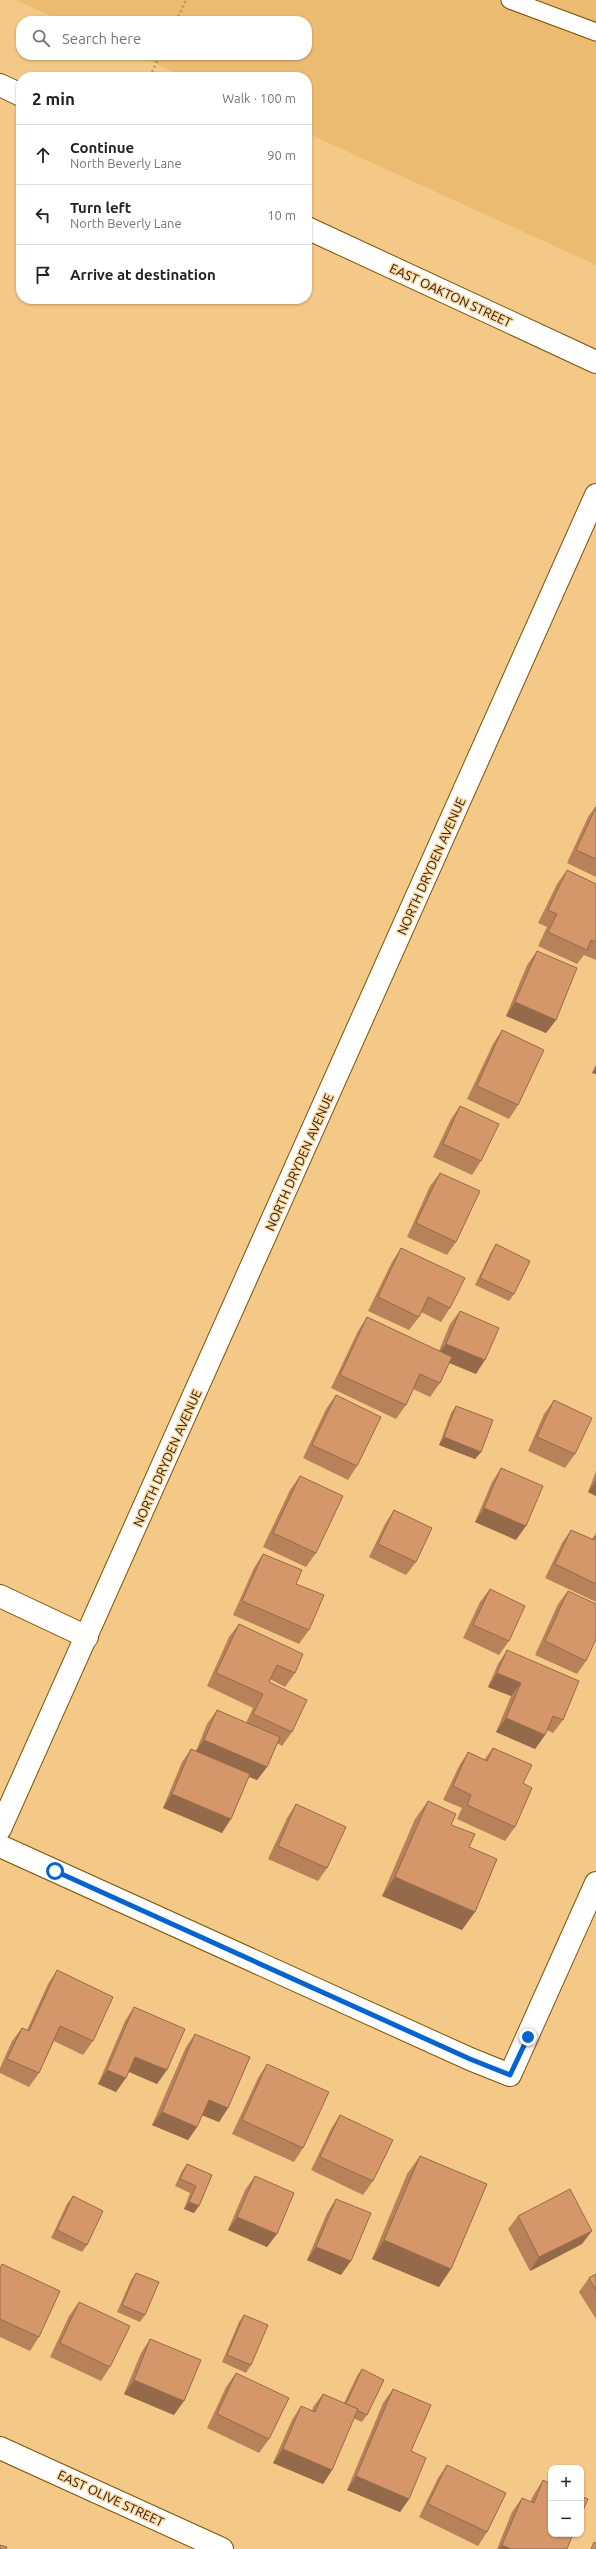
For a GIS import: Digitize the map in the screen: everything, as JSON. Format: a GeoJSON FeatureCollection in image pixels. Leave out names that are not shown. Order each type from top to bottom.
{"type":"FeatureCollection","features":[{"type":"Feature","properties":{"kind":"street"},"geometry":{"type":"LineString","coordinates":[[0,85],[16,93]]}},
{"type":"Feature","properties":{"kind":"street","name":"EAST OAKTON STREET"},"geometry":{"type":"LineString","coordinates":[[312,230],[596,362]]}},
{"type":"Feature","properties":{"kind":"street","name":"NORTH DRYDEN AVENUE"},"geometry":{"type":"LineString","coordinates":[[0,1829],[596,495]]}},
{"type":"Feature","properties":{"kind":"street"},"geometry":{"type":"LineString","coordinates":[[0,1596],[87,1637]]}},
{"type":"Feature","properties":{"kind":"street"},"geometry":{"type":"LineString","coordinates":[[0,1846],[463,2056],[510,2075],[596,1883]]}},
{"type":"Feature","properties":{"kind":"street","name":"EAST OLIVE STREET"},"geometry":{"type":"LineString","coordinates":[[0,2448],[222,2549]]}},
{"type":"Feature","properties":{"kind":"lane"},"geometry":{"type":"LineString","coordinates":[[510,0],[596,32]]}},
{"type":"Feature","properties":{"kind":"path"},"geometry":{"type":"LineString","coordinates":[[178,16],[186,0]]}},
{"type":"Feature","properties":{"kind":"path"},"geometry":{"type":"LineString","coordinates":[[152,72],[158,60]]}},
{"type":"Feature","properties":{"kind":"shaded area"},"geometry":{"type":"Polygon","coordinates":[[[16,0],[596,0],[596,265],[312,135],[312,72],[174,72],[148,60],[312,60],[312,16],[51,16],[16,0]]]}},
{"type":"Feature","properties":{"kind":"building"},"geometry":{"type":"Polygon","coordinates":[[[596,807],[596,859],[576,850],[596,807]]]}},
{"type":"Feature","properties":{"kind":"building"},"geometry":{"type":"Polygon","coordinates":[[[567,870],[596,884],[596,942],[591,940],[587,950],[548,932],[557,914],[548,910],[567,870]]]}},
{"type":"Feature","properties":{"kind":"building"},"geometry":{"type":"Polygon","coordinates":[[[537,951],[577,968],[556,1020],[515,1002],[537,951]]]}},
{"type":"Feature","properties":{"kind":"building"},"geometry":{"type":"Polygon","coordinates":[[[502,1030],[544,1050],[518,1105],[477,1086],[502,1030]]]}},
{"type":"Feature","properties":{"kind":"building"},"geometry":{"type":"Polygon","coordinates":[[[460,1106],[499,1124],[481,1161],[443,1144],[460,1106]]]}},
{"type":"Feature","properties":{"kind":"building"},"geometry":{"type":"Polygon","coordinates":[[[440,1173],[480,1191],[456,1242],[416,1223],[440,1173]]]}},
{"type":"Feature","properties":{"kind":"building"},"geometry":{"type":"Polygon","coordinates":[[[496,1244],[530,1261],[514,1294],[480,1278],[496,1244]]]}},
{"type":"Feature","properties":{"kind":"building"},"geometry":{"type":"Polygon","coordinates":[[[401,1248],[465,1278],[450,1308],[428,1297],[419,1317],[378,1297],[401,1248]]]}},
{"type":"Feature","properties":{"kind":"building"},"geometry":{"type":"Polygon","coordinates":[[[460,1311],[499,1328],[485,1360],[446,1344],[460,1311]]]}},
{"type":"Feature","properties":{"kind":"building"},"geometry":{"type":"Polygon","coordinates":[[[367,1317],[452,1357],[440,1383],[420,1374],[406,1405],[340,1375],[367,1317]]]}},
{"type":"Feature","properties":{"kind":"building"},"geometry":{"type":"Polygon","coordinates":[[[336,1395],[381,1417],[357,1466],[312,1445],[336,1395]]]}},
{"type":"Feature","properties":{"kind":"building"},"geometry":{"type":"Polygon","coordinates":[[[554,1400],[592,1418],[575,1454],[537,1437],[554,1400]]]}},
{"type":"Feature","properties":{"kind":"building"},"geometry":{"type":"Polygon","coordinates":[[[456,1406],[493,1420],[481,1452],[444,1437],[456,1406]]]}},
{"type":"Feature","properties":{"kind":"building"},"geometry":{"type":"Polygon","coordinates":[[[501,1468],[543,1486],[526,1526],[484,1508],[501,1468]]]}},
{"type":"Feature","properties":{"kind":"building"},"geometry":{"type":"Polygon","coordinates":[[[300,1476],[343,1496],[316,1553],[273,1533],[300,1476]]]}},
{"type":"Feature","properties":{"kind":"building"},"geometry":{"type":"Polygon","coordinates":[[[394,1510],[432,1528],[416,1562],[378,1544],[394,1510]]]}},
{"type":"Feature","properties":{"kind":"building"},"geometry":{"type":"Polygon","coordinates":[[[571,1530],[594,1540],[596,1536],[596,1584],[555,1564],[571,1530]]]}},
{"type":"Feature","properties":{"kind":"building"},"geometry":{"type":"Polygon","coordinates":[[[263,1554],[302,1570],[296,1584],[324,1595],[309,1630],[242,1601],[263,1554]]]}},
{"type":"Feature","properties":{"kind":"building"},"geometry":{"type":"Polygon","coordinates":[[[490,1589],[525,1606],[509,1641],[473,1625],[490,1589]]]}},
{"type":"Feature","properties":{"kind":"building"},"geometry":{"type":"Polygon","coordinates":[[[568,1591],[596,1604],[596,1639],[586,1661],[545,1641],[568,1591]]]}},
{"type":"Feature","properties":{"kind":"building"},"geometry":{"type":"Polygon","coordinates":[[[239,1624],[303,1654],[295,1673],[277,1665],[269,1682],[307,1700],[292,1732],[253,1714],[263,1694],[216,1673],[239,1624]]]}},
{"type":"Feature","properties":{"kind":"building"},"geometry":{"type":"Polygon","coordinates":[[[507,1650],[579,1681],[563,1720],[553,1716],[545,1735],[506,1718],[521,1683],[497,1673],[507,1650]]]}},
{"type":"Feature","properties":{"kind":"building"},"geometry":{"type":"Polygon","coordinates":[[[217,1710],[280,1737],[267,1767],[204,1740],[217,1710]]]}},
{"type":"Feature","properties":{"kind":"building"},"geometry":{"type":"Polygon","coordinates":[[[493,1748],[532,1765],[523,1783],[532,1788],[515,1827],[467,1805],[471,1795],[453,1786],[468,1752],[487,1761],[493,1748]]]}},
{"type":"Feature","properties":{"kind":"building"},"geometry":{"type":"Polygon","coordinates":[[[191,1749],[250,1774],[231,1819],[172,1794],[191,1749]]]}},
{"type":"Feature","properties":{"kind":"building"},"geometry":{"type":"Polygon","coordinates":[[[428,1801],[456,1814],[451,1825],[475,1834],[469,1847],[497,1859],[475,1912],[395,1877],[428,1801]]]}},
{"type":"Feature","properties":{"kind":"building"},"geometry":{"type":"Polygon","coordinates":[[[296,1804],[346,1827],[327,1868],[278,1846],[296,1804]]]}},
{"type":"Feature","properties":{"kind":"building"},"geometry":{"type":"Polygon","coordinates":[[[57,1970],[113,1997],[93,2041],[60,2026],[39,2073],[7,2059],[22,2028],[29,2031],[57,1970]]]}},
{"type":"Feature","properties":{"kind":"building"},"geometry":{"type":"Polygon","coordinates":[[[134,2007],[185,2029],[167,2070],[135,2057],[126,2078],[107,2070],[134,2007]]]}},
{"type":"Feature","properties":{"kind":"building"},"geometry":{"type":"Polygon","coordinates":[[[195,2034],[250,2057],[228,2108],[209,2100],[197,2127],[162,2112],[195,2034]]]}},
{"type":"Feature","properties":{"kind":"building"},"geometry":{"type":"Polygon","coordinates":[[[267,2064],[329,2092],[303,2148],[242,2120],[267,2064]]]}},
{"type":"Feature","properties":{"kind":"building"},"geometry":{"type":"Polygon","coordinates":[[[340,2115],[393,2140],[373,2181],[320,2157],[340,2115]]]}},
{"type":"Feature","properties":{"kind":"building"},"geometry":{"type":"Polygon","coordinates":[[[420,2156],[487,2184],[451,2269],[384,2240],[420,2156]]]}},
{"type":"Feature","properties":{"kind":"building"},"geometry":{"type":"Polygon","coordinates":[[[187,2164],[212,2175],[199,2206],[189,2202],[196,2186],[180,2179],[187,2164]]]}},
{"type":"Feature","properties":{"kind":"building"},"geometry":{"type":"Polygon","coordinates":[[[255,2176],[294,2193],[277,2234],[237,2217],[255,2176]]]}},
{"type":"Feature","properties":{"kind":"building"},"geometry":{"type":"Polygon","coordinates":[[[570,2189],[592,2231],[539,2257],[518,2216],[570,2189]]]}},
{"type":"Feature","properties":{"kind":"building"},"geometry":{"type":"Polygon","coordinates":[[[73,2196],[103,2211],[87,2245],[57,2230],[73,2196]]]}},
{"type":"Feature","properties":{"kind":"building"},"geometry":{"type":"Polygon","coordinates":[[[336,2199],[371,2213],[351,2261],[316,2247],[336,2199]]]}},
{"type":"Feature","properties":{"kind":"building"},"geometry":{"type":"Polygon","coordinates":[[[2,2264],[60,2291],[39,2337],[0,2319],[0,2269],[2,2264]]]}},
{"type":"Feature","properties":{"kind":"building"},"geometry":{"type":"Polygon","coordinates":[[[136,2273],[159,2282],[145,2315],[122,2305],[136,2273]]]}},
{"type":"Feature","properties":{"kind":"building"},"geometry":{"type":"Polygon","coordinates":[[[596,2274],[596,2290],[589,2278],[596,2274]]]}},
{"type":"Feature","properties":{"kind":"building"},"geometry":{"type":"Polygon","coordinates":[[[79,2302],[130,2326],[110,2367],[60,2343],[79,2302]]]}},
{"type":"Feature","properties":{"kind":"building"},"geometry":{"type":"Polygon","coordinates":[[[244,2315],[268,2325],[251,2365],[227,2355],[244,2315]]]}},
{"type":"Feature","properties":{"kind":"building"},"geometry":{"type":"Polygon","coordinates":[[[150,2339],[201,2360],[184,2401],[134,2380],[150,2339]]]}},
{"type":"Feature","properties":{"kind":"building"},"geometry":{"type":"Polygon","coordinates":[[[362,2369],[384,2380],[367,2415],[346,2404],[362,2369]]]}},
{"type":"Feature","properties":{"kind":"building"},"geometry":{"type":"Polygon","coordinates":[[[236,2373],[289,2398],[269,2439],[217,2414],[236,2373]]]}},
{"type":"Feature","properties":{"kind":"building"},"geometry":{"type":"Polygon","coordinates":[[[393,2389],[431,2405],[411,2451],[426,2458],[409,2499],[356,2476],[393,2389]]]}},
{"type":"Feature","properties":{"kind":"building"},"geometry":{"type":"Polygon","coordinates":[[[323,2394],[358,2409],[332,2470],[283,2449],[301,2406],[315,2412],[323,2394]]]}},
{"type":"Feature","properties":{"kind":"building"},"geometry":{"type":"Polygon","coordinates":[[[447,2465],[506,2493],[487,2532],[428,2504],[447,2465]]]}},
{"type":"Feature","properties":{"kind":"building"},"geometry":{"type":"Polygon","coordinates":[[[543,2480],[548,2482],[548,2537],[572,2537],[567,2549],[511,2549],[502,2545],[522,2498],[534,2503],[543,2480]]]}},
{"type":"Feature","properties":{"kind":"building"},"geometry":{"type":"Polygon","coordinates":[[[584,2497],[588,2499],[584,2508],[584,2497]]]}},
{"type":"Feature","properties":{"kind":"building"},"geometry":{"type":"Polygon","coordinates":[[[594,2542],[596,2543],[596,2549],[591,2549],[594,2542]]]}},
{"type":"Feature","properties":{"kind":"building"},"geometry":{"type":"Polygon","coordinates":[[[0,2545],[7,2547],[6,2549],[0,2549],[0,2545]]]}},
{"type":"Feature","properties":{"kind":"route"},"geometry":{"type":"LineString","coordinates":[[55,1871],[470,2059],[510,2075],[528,2037]]}}]}
